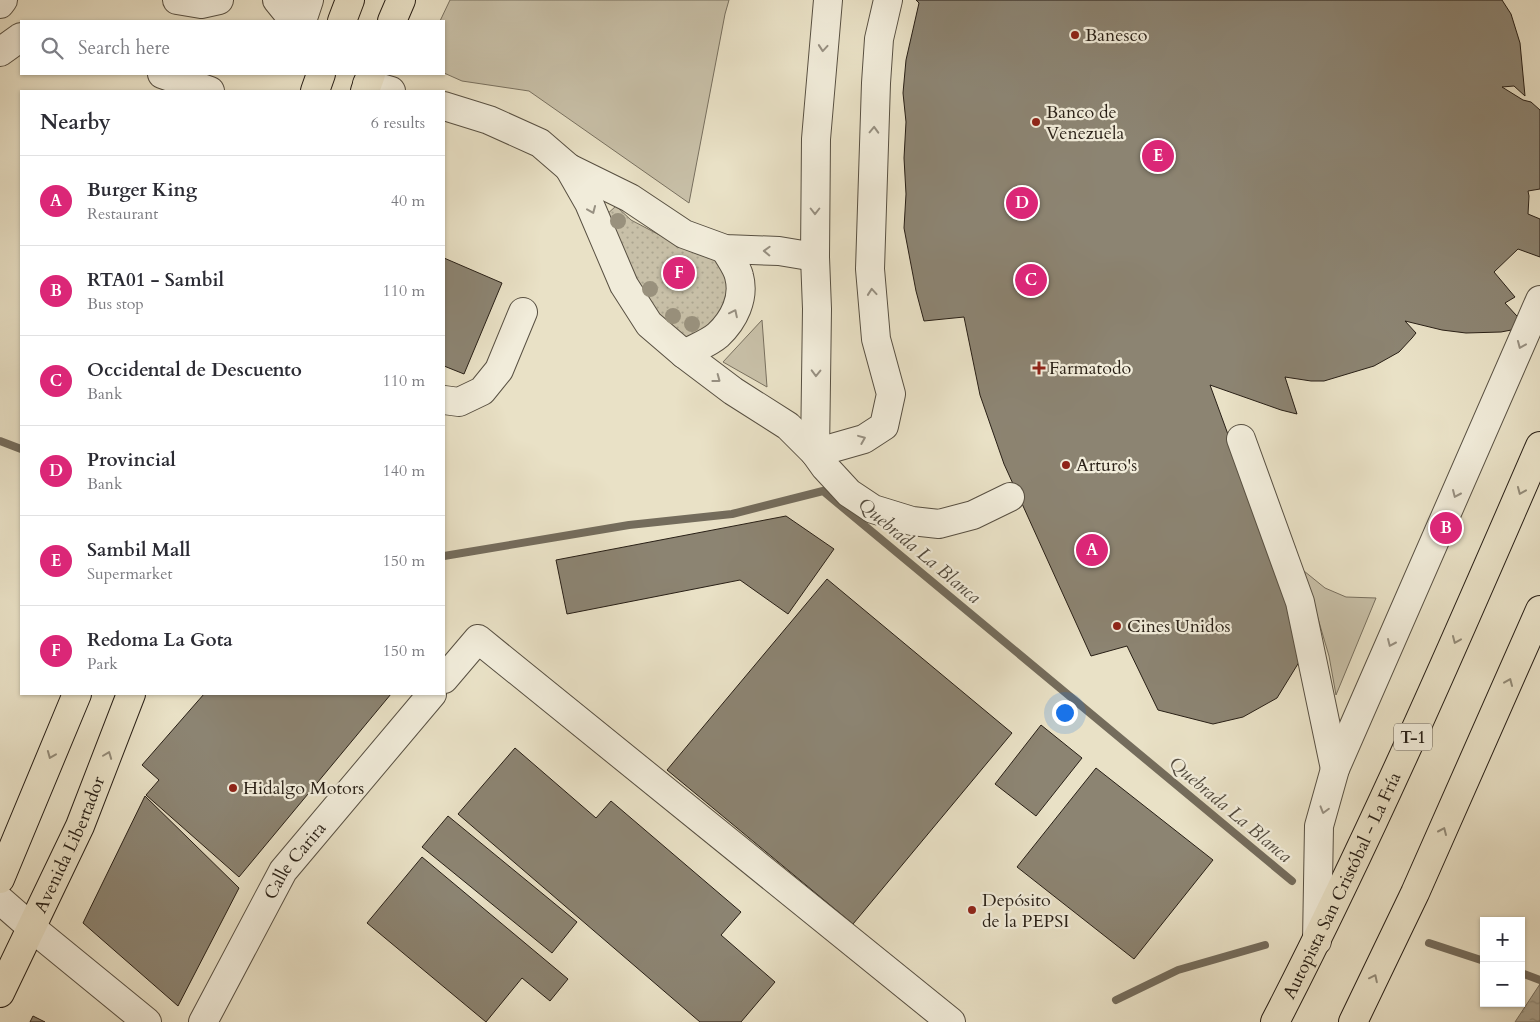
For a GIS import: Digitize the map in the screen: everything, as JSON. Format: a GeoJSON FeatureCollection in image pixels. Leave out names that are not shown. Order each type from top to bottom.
{"type":"FeatureCollection","features":[{"type":"Feature","properties":{"kind":"main road"},"geometry":{"type":"LineString","coordinates":[[342,20],[350,0]]}},
{"type":"Feature","properties":{"kind":"main road"},"geometry":{"type":"LineString","coordinates":[[392,20],[401,0]]}},
{"type":"Feature","properties":{"kind":"main road","name":"Autopista San Cristóbal - La Fría"},"geometry":{"type":"LineString","coordinates":[[1275,1022],[1317,942],[1420,722],[1540,446]]}},
{"type":"Feature","properties":{"kind":"main road"},"geometry":{"type":"LineString","coordinates":[[1353,1022],[1415,894],[1540,610]]}},
{"type":"Feature","properties":{"kind":"main road"},"geometry":{"type":"LineString","coordinates":[[0,879],[76,695]]}},
{"type":"Feature","properties":{"kind":"main road","name":"Avenida Libertador"},"geometry":{"type":"LineString","coordinates":[[0,993],[80,826],[132,695]]}},
{"type":"Feature","properties":{"kind":"street"},"geometry":{"type":"LineString","coordinates":[[0,4],[3,0]]}},
{"type":"Feature","properties":{"kind":"street"},"geometry":{"type":"LineString","coordinates":[[177,0],[201,4],[219,0]]}},
{"type":"Feature","properties":{"kind":"street"},"geometry":{"type":"LineString","coordinates":[[278,0],[293,20]]}},
{"type":"Feature","properties":{"kind":"street"},"geometry":{"type":"LineString","coordinates":[[302,20],[309,0]]}},
{"type":"Feature","properties":{"kind":"street"},"geometry":{"type":"LineString","coordinates":[[815,453],[817,309],[815,257],[816,139],[828,0]]}},
{"type":"Feature","properties":{"kind":"street"},"geometry":{"type":"LineString","coordinates":[[815,453],[864,439],[884,426],[891,394],[876,339],[870,269],[879,38],[888,0]]}},
{"type":"Feature","properties":{"kind":"street"},"geometry":{"type":"LineString","coordinates":[[0,52],[20,37]]}},
{"type":"Feature","properties":{"kind":"street"},"geometry":{"type":"LineString","coordinates":[[165,75],[207,90]]}},
{"type":"Feature","properties":{"kind":"street"},"geometry":{"type":"LineString","coordinates":[[445,106],[489,120],[540,143],[569,168],[630,198],[684,234],[725,249],[779,251],[815,257]]}},
{"type":"Feature","properties":{"kind":"street"},"geometry":{"type":"LineString","coordinates":[[569,168],[589,203],[624,286],[649,324],[684,354],[733,391],[788,426],[815,453],[849,493],[873,509],[912,522],[939,524],[973,515],[1010,497]]}},
{"type":"Feature","properties":{"kind":"street"},"geometry":{"type":"LineString","coordinates":[[684,354],[717,336],[731,320],[737,306],[742,292],[739,274],[725,249]]}},
{"type":"Feature","properties":{"kind":"street"},"geometry":{"type":"LineString","coordinates":[[1317,942],[1319,826],[1335,769],[1540,300]]}},
{"type":"Feature","properties":{"kind":"street"},"geometry":{"type":"LineString","coordinates":[[445,400],[459,402],[482,390],[499,370],[524,312]]}},
{"type":"Feature","properties":{"kind":"street"},"geometry":{"type":"LineString","coordinates":[[1241,439],[1300,602],[1335,769]]}},
{"type":"Feature","properties":{"kind":"street"},"geometry":{"type":"LineString","coordinates":[[445,678],[478,639],[951,1022]]}},
{"type":"Feature","properties":{"kind":"street","name":"Calle Carira"},"geometry":{"type":"LineString","coordinates":[[203,1022],[283,871],[431,695]]}},
{"type":"Feature","properties":{"kind":"street"},"geometry":{"type":"LineString","coordinates":[[0,900],[147,1022]]}},
{"type":"Feature","properties":{"kind":"shaded area"},"geometry":{"type":"Polygon","coordinates":[[[450,0],[729,0],[689,203],[529,91],[462,81],[445,73],[445,20],[440,20],[450,0]]]}},
{"type":"Feature","properties":{"kind":"shaded area"},"geometry":{"type":"Polygon","coordinates":[[[616,206],[631,220],[669,240],[717,261],[729,275],[728,299],[711,328],[696,337],[685,338],[671,329],[641,294],[605,216],[616,206]]]}},
{"type":"Feature","properties":{"kind":"shaded area"},"geometry":{"type":"Polygon","coordinates":[[[762,320],[767,387],[723,362],[762,320]]]}},
{"type":"Feature","properties":{"kind":"shaded area"},"geometry":{"type":"Polygon","coordinates":[[[1304,571],[1325,588],[1346,597],[1376,598],[1336,695],[1329,656],[1304,571]]]}},
{"type":"Feature","properties":{"kind":"water"},"geometry":{"type":"Polygon","coordinates":[[[1540,984],[1540,1022],[1515,1022],[1540,984]]]}},
{"type":"Feature","properties":{"kind":"building"},"geometry":{"type":"Polygon","coordinates":[[[916,0],[1502,0],[1511,14],[1520,43],[1525,96],[1514,86],[1502,87],[1523,100],[1531,102],[1540,110],[1540,189],[1528,191],[1528,214],[1540,219],[1540,257],[1518,249],[1494,272],[1515,297],[1505,303],[1527,327],[1501,332],[1466,333],[1442,330],[1405,321],[1416,333],[1399,352],[1374,366],[1324,381],[1285,377],[1297,414],[1210,385],[1249,492],[1304,654],[1277,698],[1243,717],[1213,724],[1158,710],[1127,646],[1091,656],[1004,464],[980,395],[964,317],[924,321],[916,291],[904,228],[906,122],[903,93],[906,60],[919,3],[916,0]]]}},
{"type":"Feature","properties":{"kind":"building"},"geometry":{"type":"Polygon","coordinates":[[[445,258],[502,283],[464,374],[445,366],[445,258]]]}},
{"type":"Feature","properties":{"kind":"building"},"geometry":{"type":"Polygon","coordinates":[[[786,516],[834,549],[788,614],[740,580],[567,614],[556,560],[786,516]]]}},
{"type":"Feature","properties":{"kind":"building"},"geometry":{"type":"Polygon","coordinates":[[[827,579],[1012,733],[853,924],[667,770],[827,579]]]}},
{"type":"Feature","properties":{"kind":"building","name":"Hidalgo Motors"},"geometry":{"type":"Polygon","coordinates":[[[203,695],[390,695],[239,877],[146,795],[159,780],[142,765],[203,695]]]}},
{"type":"Feature","properties":{"kind":"building"},"geometry":{"type":"Polygon","coordinates":[[[1041,725],[1082,758],[1036,816],[995,784],[1041,725]]]}},
{"type":"Feature","properties":{"kind":"building"},"geometry":{"type":"Polygon","coordinates":[[[515,748],[596,818],[611,801],[741,912],[721,935],[775,982],[741,1022],[700,1022],[458,814],[515,748]]]}},
{"type":"Feature","properties":{"kind":"building"},"geometry":{"type":"Polygon","coordinates":[[[1096,768],[1213,860],[1134,959],[1017,867],[1096,768]]]}},
{"type":"Feature","properties":{"kind":"building"},"geometry":{"type":"Polygon","coordinates":[[[145,796],[239,888],[178,1006],[83,923],[145,796]]]}},
{"type":"Feature","properties":{"kind":"building"},"geometry":{"type":"Polygon","coordinates":[[[448,816],[577,922],[552,953],[422,847],[448,816]]]}},
{"type":"Feature","properties":{"kind":"building"},"geometry":{"type":"Polygon","coordinates":[[[422,857],[568,979],[550,1001],[522,978],[486,1022],[367,923],[422,857]]]}},
{"type":"Feature","properties":{"kind":"building"},"geometry":{"type":"Polygon","coordinates":[[[33,1016],[45,1022],[30,1022],[33,1016]]]}},
{"type":"Feature","properties":{"kind":"waterway","name":"Quebrada La Blanca"},"geometry":{"type":"LineString","coordinates":[[0,441],[20,449]]}},
{"type":"Feature","properties":{"kind":"waterway","name":"Quebrada La Blanca"},"geometry":{"type":"LineString","coordinates":[[445,556],[629,525],[732,514],[823,491],[1292,881]]}},
{"type":"Feature","properties":{"kind":"waterway","name":"Quebrada La Blanca"},"geometry":{"type":"LineString","coordinates":[[1429,943],[1480,960]]}},
{"type":"Feature","properties":{"kind":"waterway"},"geometry":{"type":"LineString","coordinates":[[1116,1000],[1178,970],[1265,945]]}},
{"type":"Feature","properties":{"kind":"waterway","name":"Quebrada La Blanca"},"geometry":{"type":"LineString","coordinates":[[1525,974],[1540,980]]}},
{"type":"Feature","properties":{"kind":"place","name":"Banesco"},"geometry":{"type":"Point","coordinates":[1075,35]}},
{"type":"Feature","properties":{"kind":"place","name":"Banco de Venezuela"},"geometry":{"type":"Point","coordinates":[1036,122]}},
{"type":"Feature","properties":{"kind":"place","name":"Sambil Mall"},"geometry":{"type":"Point","coordinates":[1158,156]}},
{"type":"Feature","properties":{"kind":"place","name":"Provincial"},"geometry":{"type":"Point","coordinates":[1022,203]}},
{"type":"Feature","properties":{"kind":"place","name":"Redoma La Gota"},"geometry":{"type":"Point","coordinates":[679,273]}},
{"type":"Feature","properties":{"kind":"place","name":"Occidental de Descuento"},"geometry":{"type":"Point","coordinates":[1031,280]}},
{"type":"Feature","properties":{"kind":"place","name":"Farmatodo"},"geometry":{"type":"Point","coordinates":[1039,368]}},
{"type":"Feature","properties":{"kind":"place","name":"Arturo's"},"geometry":{"type":"Point","coordinates":[1066,465]}},
{"type":"Feature","properties":{"kind":"place","name":"RTA01 - Sambil"},"geometry":{"type":"Point","coordinates":[1446,528]}},
{"type":"Feature","properties":{"kind":"place","name":"Burger King"},"geometry":{"type":"Point","coordinates":[1092,550]}},
{"type":"Feature","properties":{"kind":"place","name":"Cines Unidos"},"geometry":{"type":"Point","coordinates":[1117,626]}},
{"type":"Feature","properties":{"kind":"place","name":"Hidalgo Motors"},"geometry":{"type":"Point","coordinates":[233,788]}},
{"type":"Feature","properties":{"kind":"place","name":"Depósito de la PEPSI"},"geometry":{"type":"Point","coordinates":[972,910]}}]}
